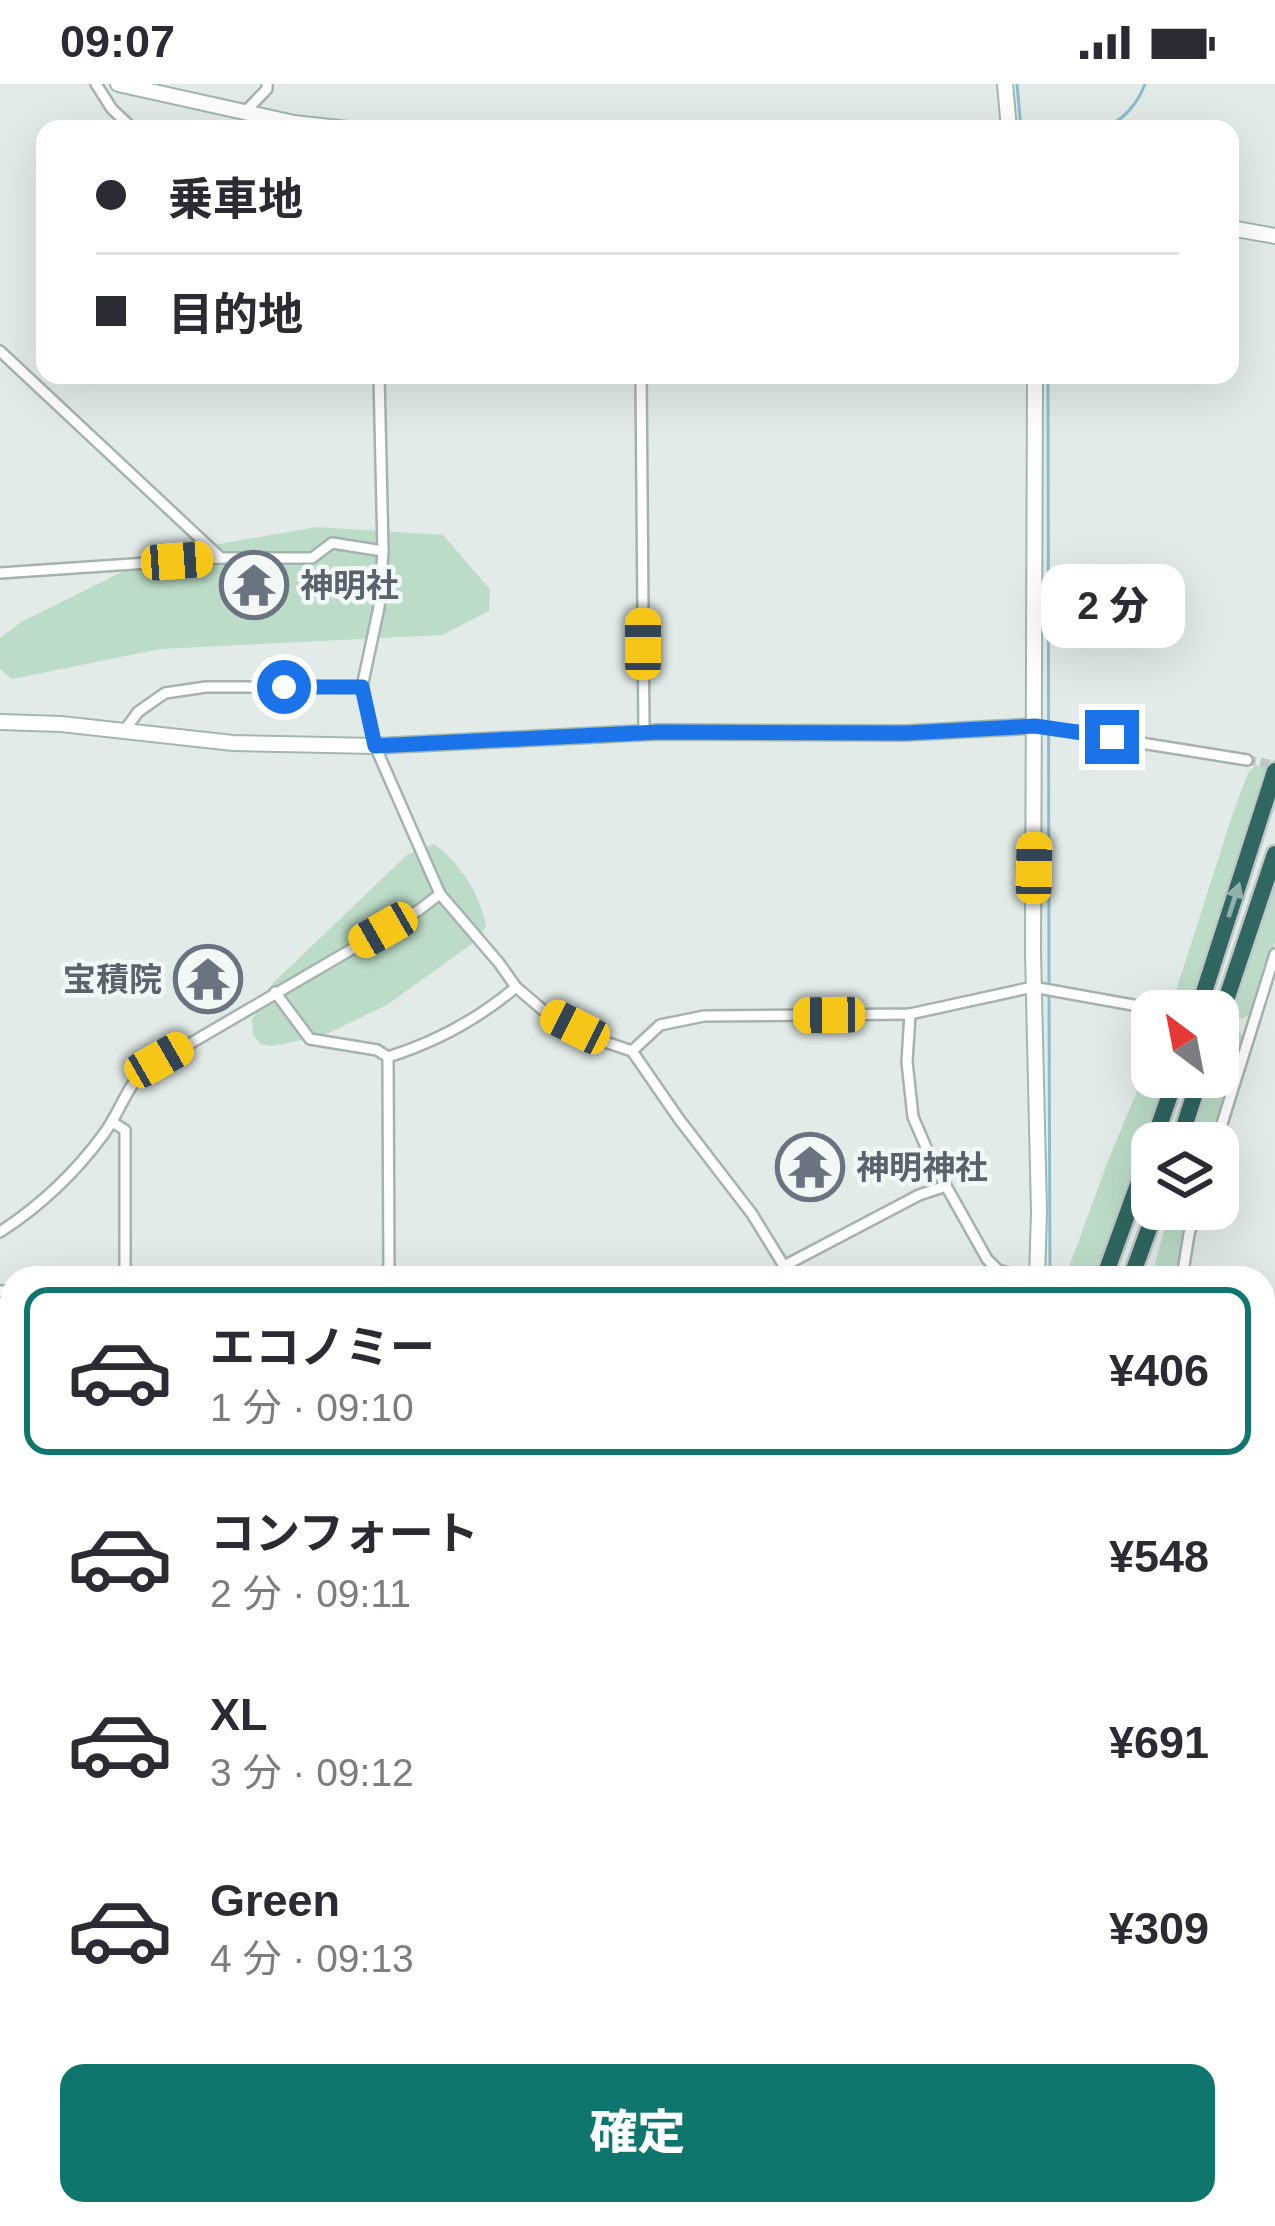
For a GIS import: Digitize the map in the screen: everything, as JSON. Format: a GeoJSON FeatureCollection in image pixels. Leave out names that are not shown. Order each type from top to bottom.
{"type":"FeatureCollection","features":[{"type":"Feature","properties":{"kind":"highway"},"geometry":{"type":"LineString","coordinates":[[1205,990],[1275,771]]}},
{"type":"Feature","properties":{"kind":"highway"},"geometry":{"type":"LineString","coordinates":[[1236,990],[1275,854]]}},
{"type":"Feature","properties":{"kind":"highway"},"geometry":{"type":"LineString","coordinates":[[1108,1266],[1131,1203]]}},
{"type":"Feature","properties":{"kind":"highway"},"geometry":{"type":"LineString","coordinates":[[1139,1266],[1150,1230]]}},
{"type":"Feature","properties":{"kind":"street"},"geometry":{"type":"LineString","coordinates":[[96,84],[124,120]]}},
{"type":"Feature","properties":{"kind":"street"},"geometry":{"type":"LineString","coordinates":[[118,84],[280,120]]}},
{"type":"Feature","properties":{"kind":"street"},"geometry":{"type":"LineString","coordinates":[[244,112],[267,84]]}},
{"type":"Feature","properties":{"kind":"street"},"geometry":{"type":"LineString","coordinates":[[1005,84],[1008,120]]}},
{"type":"Feature","properties":{"kind":"street"},"geometry":{"type":"LineString","coordinates":[[1239,230],[1275,236]]}},
{"type":"Feature","properties":{"kind":"street"},"geometry":{"type":"LineString","coordinates":[[0,351],[221,558]]}},
{"type":"Feature","properties":{"kind":"street"},"geometry":{"type":"LineString","coordinates":[[379,384],[380,607],[362,687],[375,746],[440,894],[516,987],[544,1011],[632,1051],[752,1214],[781,1266]]}},
{"type":"Feature","properties":{"kind":"street"},"geometry":{"type":"LineString","coordinates":[[641,384],[644,733]]}},
{"type":"Feature","properties":{"kind":"street"},"geometry":{"type":"LineString","coordinates":[[1034,1266],[1039,1212],[1033,986],[1035,384]]}},
{"type":"Feature","properties":{"kind":"street"},"geometry":{"type":"LineString","coordinates":[[0,573],[221,558],[312,558],[332,543],[383,551]]}},
{"type":"Feature","properties":{"kind":"street"},"geometry":{"type":"LineString","coordinates":[[124,731],[138,712],[165,693],[206,687],[362,687]]}},
{"type":"Feature","properties":{"kind":"street"},"geometry":{"type":"LineString","coordinates":[[0,722],[233,742],[375,746],[644,733],[906,733],[1035,726],[1247,760]]}},
{"type":"Feature","properties":{"kind":"street"},"geometry":{"type":"LineString","coordinates":[[0,1232],[35,1209],[81,1161],[143,1071],[440,894]]}},
{"type":"Feature","properties":{"kind":"street"},"geometry":{"type":"LineString","coordinates":[[1222,1122],[1275,954]]}},
{"type":"Feature","properties":{"kind":"street"},"geometry":{"type":"LineString","coordinates":[[632,1051],[660,1025],[704,1016],[910,1014],[1033,986],[1131,1004]]}},
{"type":"Feature","properties":{"kind":"street"},"geometry":{"type":"LineString","coordinates":[[275,992],[310,1039],[376,1050],[388,1057],[427,1045],[487,1012],[516,987]]}},
{"type":"Feature","properties":{"kind":"street"},"geometry":{"type":"LineString","coordinates":[[910,1014],[908,1062],[914,1117],[946,1186],[994,1266]]}},
{"type":"Feature","properties":{"kind":"street"},"geometry":{"type":"LineString","coordinates":[[1239,1026],[1250,1028]]}},
{"type":"Feature","properties":{"kind":"street"},"geometry":{"type":"LineString","coordinates":[[388,1057],[389,1266]]}},
{"type":"Feature","properties":{"kind":"street"},"geometry":{"type":"LineString","coordinates":[[112,1122],[125,1130],[125,1266]]}},
{"type":"Feature","properties":{"kind":"street"},"geometry":{"type":"LineString","coordinates":[[795,1266],[919,1195],[946,1186]]}},
{"type":"Feature","properties":{"kind":"street"},"geometry":{"type":"LineString","coordinates":[[1184,1266],[1190,1230]]}},
{"type":"Feature","properties":{"kind":"green space"},"geometry":{"type":"Polygon","coordinates":[[[317,527],[443,535],[490,589],[489,611],[442,635],[160,649],[12,679],[0,669],[0,638],[21,622],[156,555],[317,527]]]}},
{"type":"Feature","properties":{"kind":"green space"},"geometry":{"type":"Polygon","coordinates":[[[1256,765],[1270,767],[1197,990],[1176,990],[1232,816],[1248,773],[1256,765]]]}},
{"type":"Feature","properties":{"kind":"green space"},"geometry":{"type":"Polygon","coordinates":[[[434,844],[461,870],[479,903],[486,927],[473,943],[387,1005],[322,1036],[261,1044],[253,1035],[252,1020],[274,982],[408,854],[434,844]]]}},
{"type":"Feature","properties":{"kind":"green space"},"geometry":{"type":"Polygon","coordinates":[[[1275,884],[1275,942],[1251,1014],[1242,1019],[1239,990],[1275,884]]]}},
{"type":"Feature","properties":{"kind":"green space"},"geometry":{"type":"Polygon","coordinates":[[[1134,1098],[1159,1098],[1150,1122],[1131,1122],[1131,1175],[1097,1266],[1069,1266],[1134,1098]]]}},
{"type":"Feature","properties":{"kind":"green space"},"geometry":{"type":"Polygon","coordinates":[[[1204,1098],[1225,1098],[1217,1122],[1197,1122],[1204,1098]]]}},
{"type":"Feature","properties":{"kind":"green space"},"geometry":{"type":"Polygon","coordinates":[[[1164,1230],[1189,1230],[1181,1266],[1154,1266],[1164,1230]]]}},
{"type":"Feature","properties":{"kind":"waterway"},"geometry":{"type":"LineString","coordinates":[[1017,84],[1020,120]]}},
{"type":"Feature","properties":{"kind":"waterway"},"geometry":{"type":"LineString","coordinates":[[1119,120],[1145,84]]}},
{"type":"Feature","properties":{"kind":"waterway"},"geometry":{"type":"LineString","coordinates":[[1048,384],[1049,985]]}},
{"type":"Feature","properties":{"kind":"waterway"},"geometry":{"type":"LineString","coordinates":[[1049,995],[1050,1266]]}},
{"type":"Feature","properties":{"kind":"tunnel"},"geometry":{"type":"LineString","coordinates":[[1247,760],[1275,765]]}},
{"type":"Feature","properties":{"kind":"place","name":"神明社"},"geometry":{"type":"Point","coordinates":[254,585]}},
{"type":"Feature","properties":{"kind":"place","name":"宝積院"},"geometry":{"type":"Point","coordinates":[208,979]}},
{"type":"Feature","properties":{"kind":"place","name":"神明神社"},"geometry":{"type":"Point","coordinates":[810,1167]}},
{"type":"Feature","properties":{"kind":"route"},"geometry":{"type":"LineString","coordinates":[[284,687],[362,687],[375,746],[659,732],[906,733],[1035,726],[1112,737]]}}]}
